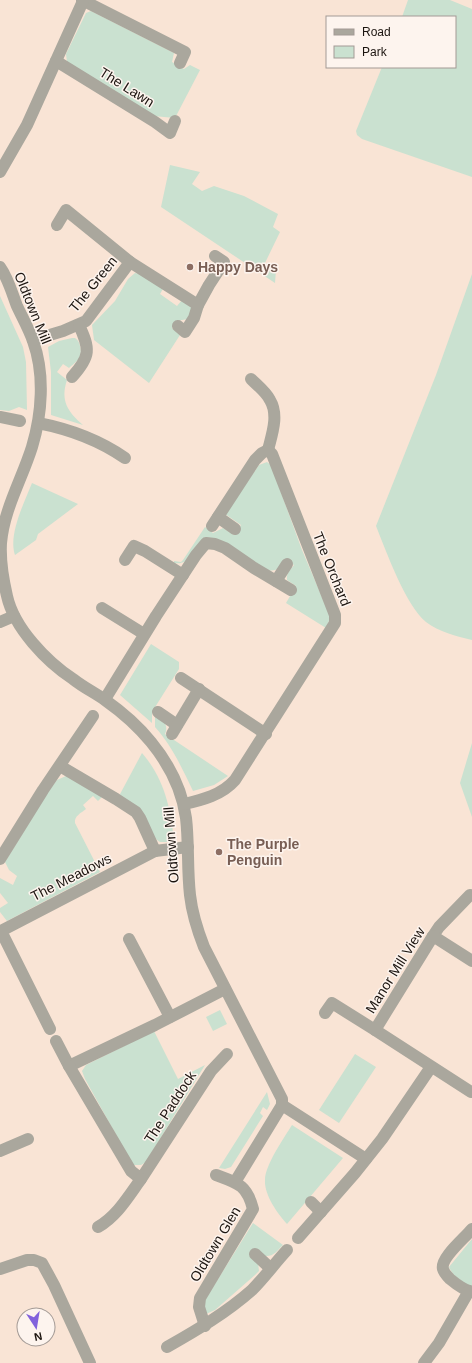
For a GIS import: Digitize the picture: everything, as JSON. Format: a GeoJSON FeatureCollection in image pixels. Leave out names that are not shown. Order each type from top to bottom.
{"type":"FeatureCollection","features":[{"type":"Feature","properties":{"kind":"street"},"geometry":{"type":"LineString","coordinates":[[0,172],[27,125],[82,0],[185,52],[180,63]]}},
{"type":"Feature","properties":{"kind":"street","name":"The Lawn"},"geometry":{"type":"LineString","coordinates":[[56,61],[155,122],[170,133],[175,121]]}},
{"type":"Feature","properties":{"kind":"street","name":"The Green"},"geometry":{"type":"LineString","coordinates":[[57,225],[66,210],[130,262],[198,305]]}},
{"type":"Feature","properties":{"kind":"street"},"geometry":{"type":"LineString","coordinates":[[178,326],[185,332],[194,318],[198,305],[209,285],[224,262],[215,256]]}},
{"type":"Feature","properties":{"kind":"street","name":"The Green"},"geometry":{"type":"LineString","coordinates":[[33,340],[63,331],[86,321],[130,262]]}},
{"type":"Feature","properties":{"kind":"street","name":"Oldtown Mill"},"geometry":{"type":"LineString","coordinates":[[0,267],[33,340],[40,381],[38,423],[28,459],[13,496],[1,539],[0,556],[8,600],[14,616],[26,635],[50,660],[73,679],[105,699],[137,726],[161,754],[177,784],[184,804],[187,827],[189,884],[195,922],[204,947],[225,990],[272,1076],[280,1093],[282,1105]]}},
{"type":"Feature","properties":{"kind":"street","name":"The Green"},"geometry":{"type":"LineString","coordinates":[[72,376],[82,364],[87,353],[87,343],[79,325]]}},
{"type":"Feature","properties":{"kind":"street"},"geometry":{"type":"LineString","coordinates":[[235,529],[215,522],[255,460],[262,453],[268,450],[273,429],[274,410],[271,400],[251,379]]}},
{"type":"Feature","properties":{"kind":"street"},"geometry":{"type":"LineString","coordinates":[[0,417],[20,421]]}},
{"type":"Feature","properties":{"kind":"street"},"geometry":{"type":"LineString","coordinates":[[38,423],[82,435],[112,449],[125,458]]}},
{"type":"Feature","properties":{"kind":"street","name":"The Orchard"},"geometry":{"type":"LineString","coordinates":[[184,804],[213,796],[232,785],[266,734],[336,619],[272,454],[268,450]]}},
{"type":"Feature","properties":{"kind":"street"},"geometry":{"type":"LineString","coordinates":[[105,699],[144,634],[204,545],[209,543],[216,544],[225,548],[254,568],[291,590]]}},
{"type":"Feature","properties":{"kind":"street"},"geometry":{"type":"LineString","coordinates":[[125,560],[134,546],[145,551],[183,575]]}},
{"type":"Feature","properties":{"kind":"street"},"geometry":{"type":"LineString","coordinates":[[276,581],[287,564]]}},
{"type":"Feature","properties":{"kind":"street"},"geometry":{"type":"LineString","coordinates":[[102,608],[144,634]]}},
{"type":"Feature","properties":{"kind":"street"},"geometry":{"type":"LineString","coordinates":[[0,622],[14,616]]}},
{"type":"Feature","properties":{"kind":"street"},"geometry":{"type":"LineString","coordinates":[[181,678],[266,734]]}},
{"type":"Feature","properties":{"kind":"street"},"geometry":{"type":"LineString","coordinates":[[158,712],[174,730],[199,689]]}},
{"type":"Feature","properties":{"kind":"street"},"geometry":{"type":"LineString","coordinates":[[0,859],[43,790],[93,716]]}},
{"type":"Feature","properties":{"kind":"street"},"geometry":{"type":"LineString","coordinates":[[60,766],[129,806],[136,812],[155,851]]}},
{"type":"Feature","properties":{"kind":"street","name":"The Meadows"},"geometry":{"type":"LineString","coordinates":[[50,1029],[1,929],[155,851],[188,847]]}},
{"type":"Feature","properties":{"kind":"street","name":"Manor Mill View"},"geometry":{"type":"LineString","coordinates":[[470,895],[439,927],[375,1030],[471,1092]]}},
{"type":"Feature","properties":{"kind":"street"},"geometry":{"type":"LineString","coordinates":[[433,936],[472,961]]}},
{"type":"Feature","properties":{"kind":"street"},"geometry":{"type":"LineString","coordinates":[[129,939],[170,1018]]}},
{"type":"Feature","properties":{"kind":"street"},"geometry":{"type":"LineString","coordinates":[[69,1066],[225,990]]}},
{"type":"Feature","properties":{"kind":"street"},"geometry":{"type":"LineString","coordinates":[[324,1014],[332,1003],[375,1030]]}},
{"type":"Feature","properties":{"kind":"street"},"geometry":{"type":"LineString","coordinates":[[56,1041],[69,1066],[131,1171],[141,1179]]}},
{"type":"Feature","properties":{"kind":"street","name":"The Paddock"},"geometry":{"type":"LineString","coordinates":[[98,1227],[119,1210],[141,1179],[211,1071],[228,1054]]}},
{"type":"Feature","properties":{"kind":"street"},"geometry":{"type":"LineString","coordinates":[[298,1238],[366,1159],[431,1067]]}},
{"type":"Feature","properties":{"kind":"street"},"geometry":{"type":"LineString","coordinates":[[236,1182],[282,1105],[366,1159]]}},
{"type":"Feature","properties":{"kind":"street"},"geometry":{"type":"LineString","coordinates":[[0,1151],[28,1139]]}},
{"type":"Feature","properties":{"kind":"street","name":"Oldtown Glen"},"geometry":{"type":"LineString","coordinates":[[205,1326],[199,1307],[200,1298],[253,1209],[246,1190],[236,1182],[216,1175]]}},
{"type":"Feature","properties":{"kind":"street"},"geometry":{"type":"LineString","coordinates":[[310,1202],[321,1212]]}},
{"type":"Feature","properties":{"kind":"street"},"geometry":{"type":"LineString","coordinates":[[424,1363],[439,1343],[470,1292],[446,1276],[442,1266],[449,1254],[472,1229]]}},
{"type":"Feature","properties":{"kind":"street"},"geometry":{"type":"LineString","coordinates":[[167,1347],[205,1326],[224,1313],[253,1289],[287,1250]]}},
{"type":"Feature","properties":{"kind":"street"},"geometry":{"type":"LineString","coordinates":[[255,1254],[270,1268]]}},
{"type":"Feature","properties":{"kind":"street"},"geometry":{"type":"LineString","coordinates":[[0,1269],[27,1260],[34,1260],[42,1263],[54,1285],[90,1363]]}},
{"type":"Feature","properties":{"kind":"green space"},"geometry":{"type":"Polygon","coordinates":[[[408,0],[450,0],[472,9],[472,177],[362,139],[357,135],[356,131],[382,68],[456,68],[456,16],[402,16],[408,0]]]}},
{"type":"Feature","properties":{"kind":"green space"},"geometry":{"type":"Polygon","coordinates":[[[91,11],[174,53],[172,62],[184,69],[190,65],[200,70],[175,118],[153,116],[67,62],[66,54],[86,13],[91,11]]]}},
{"type":"Feature","properties":{"kind":"green space"},"geometry":{"type":"Polygon","coordinates":[[[170,165],[200,172],[192,184],[202,191],[214,186],[244,196],[278,214],[273,227],[280,232],[265,263],[276,270],[275,283],[161,207],[170,165]]]}},
{"type":"Feature","properties":{"kind":"green space"},"geometry":{"type":"Polygon","coordinates":[[[135,273],[145,275],[164,287],[160,294],[177,306],[182,300],[192,308],[188,319],[176,321],[172,328],[180,335],[149,383],[94,340],[92,325],[115,301],[128,279],[135,273]]]}},
{"type":"Feature","properties":{"kind":"green space"},"geometry":{"type":"Polygon","coordinates":[[[472,274],[472,640],[436,628],[426,622],[419,614],[411,604],[397,577],[376,526],[436,375],[472,274]]]}},
{"type":"Feature","properties":{"kind":"green space"},"geometry":{"type":"Polygon","coordinates":[[[0,296],[23,347],[26,362],[27,410],[19,407],[9,411],[0,410],[0,296]]]}},
{"type":"Feature","properties":{"kind":"green space"},"geometry":{"type":"Polygon","coordinates":[[[75,338],[79,342],[81,354],[77,361],[69,368],[63,364],[57,372],[67,380],[64,394],[67,406],[73,415],[83,425],[51,415],[51,372],[48,347],[59,341],[75,338]]]}},
{"type":"Feature","properties":{"kind":"green space"},"geometry":{"type":"Polygon","coordinates":[[[267,462],[271,465],[302,550],[330,616],[326,628],[286,603],[296,586],[287,580],[288,574],[294,565],[284,559],[278,569],[266,570],[212,538],[190,559],[185,562],[174,563],[174,561],[181,562],[183,560],[205,527],[213,533],[223,528],[234,535],[241,525],[225,514],[259,465],[267,462]]]}},
{"type":"Feature","properties":{"kind":"green space"},"geometry":{"type":"Polygon","coordinates":[[[32,483],[78,504],[38,534],[36,540],[15,555],[13,547],[15,529],[21,509],[32,483]]]}},
{"type":"Feature","properties":{"kind":"green space"},"geometry":{"type":"Polygon","coordinates":[[[151,644],[179,662],[179,669],[152,712],[152,723],[120,695],[151,644]]]}},
{"type":"Feature","properties":{"kind":"green space"},"geometry":{"type":"Polygon","coordinates":[[[155,714],[166,725],[165,734],[228,776],[214,785],[193,791],[172,750],[155,727],[155,714]]]}},
{"type":"Feature","properties":{"kind":"green space"},"geometry":{"type":"Polygon","coordinates":[[[472,743],[472,817],[460,783],[472,743]]]}},
{"type":"Feature","properties":{"kind":"green space"},"geometry":{"type":"Polygon","coordinates":[[[142,753],[156,773],[165,794],[171,818],[174,842],[160,842],[157,840],[119,796],[142,753]]]}},
{"type":"Feature","properties":{"kind":"green space"},"geometry":{"type":"Polygon","coordinates":[[[66,776],[102,797],[98,801],[93,796],[83,805],[86,809],[78,815],[75,821],[100,872],[7,921],[0,912],[0,908],[8,903],[0,893],[0,878],[13,885],[17,876],[9,870],[5,862],[47,793],[57,780],[66,776]]]}},
{"type":"Feature","properties":{"kind":"green space"},"geometry":{"type":"Polygon","coordinates":[[[220,1010],[227,1024],[213,1031],[206,1017],[220,1010]]]}},
{"type":"Feature","properties":{"kind":"green space"},"geometry":{"type":"Polygon","coordinates":[[[154,1031],[178,1079],[205,1065],[146,1162],[141,1165],[134,1165],[85,1079],[82,1071],[86,1065],[154,1031]]]}},
{"type":"Feature","properties":{"kind":"green space"},"geometry":{"type":"Polygon","coordinates":[[[355,1054],[376,1067],[339,1123],[319,1110],[355,1054]]]}},
{"type":"Feature","properties":{"kind":"green space"},"geometry":{"type":"Polygon","coordinates":[[[267,1092],[270,1104],[267,1110],[263,1107],[260,1113],[263,1116],[231,1167],[225,1169],[219,1168],[267,1092]]]}},
{"type":"Feature","properties":{"kind":"green space"},"geometry":{"type":"Polygon","coordinates":[[[292,1125],[343,1158],[287,1224],[269,1198],[265,1186],[265,1180],[271,1159],[292,1125]]]}},
{"type":"Feature","properties":{"kind":"green space"},"geometry":{"type":"Polygon","coordinates":[[[253,1223],[283,1245],[273,1255],[265,1256],[258,1263],[259,1271],[255,1275],[215,1310],[206,1314],[203,1303],[253,1223]]]}},
{"type":"Feature","properties":{"kind":"green space"},"geometry":{"type":"Polygon","coordinates":[[[472,1239],[472,1288],[456,1276],[449,1267],[472,1239]]]}},
{"type":"Feature","properties":{"kind":"place","name":"Happy Days"},"geometry":{"type":"Point","coordinates":[190,267]}},
{"type":"Feature","properties":{"kind":"place","name":"The Purple Penguin"},"geometry":{"type":"Point","coordinates":[219,852]}}]}
